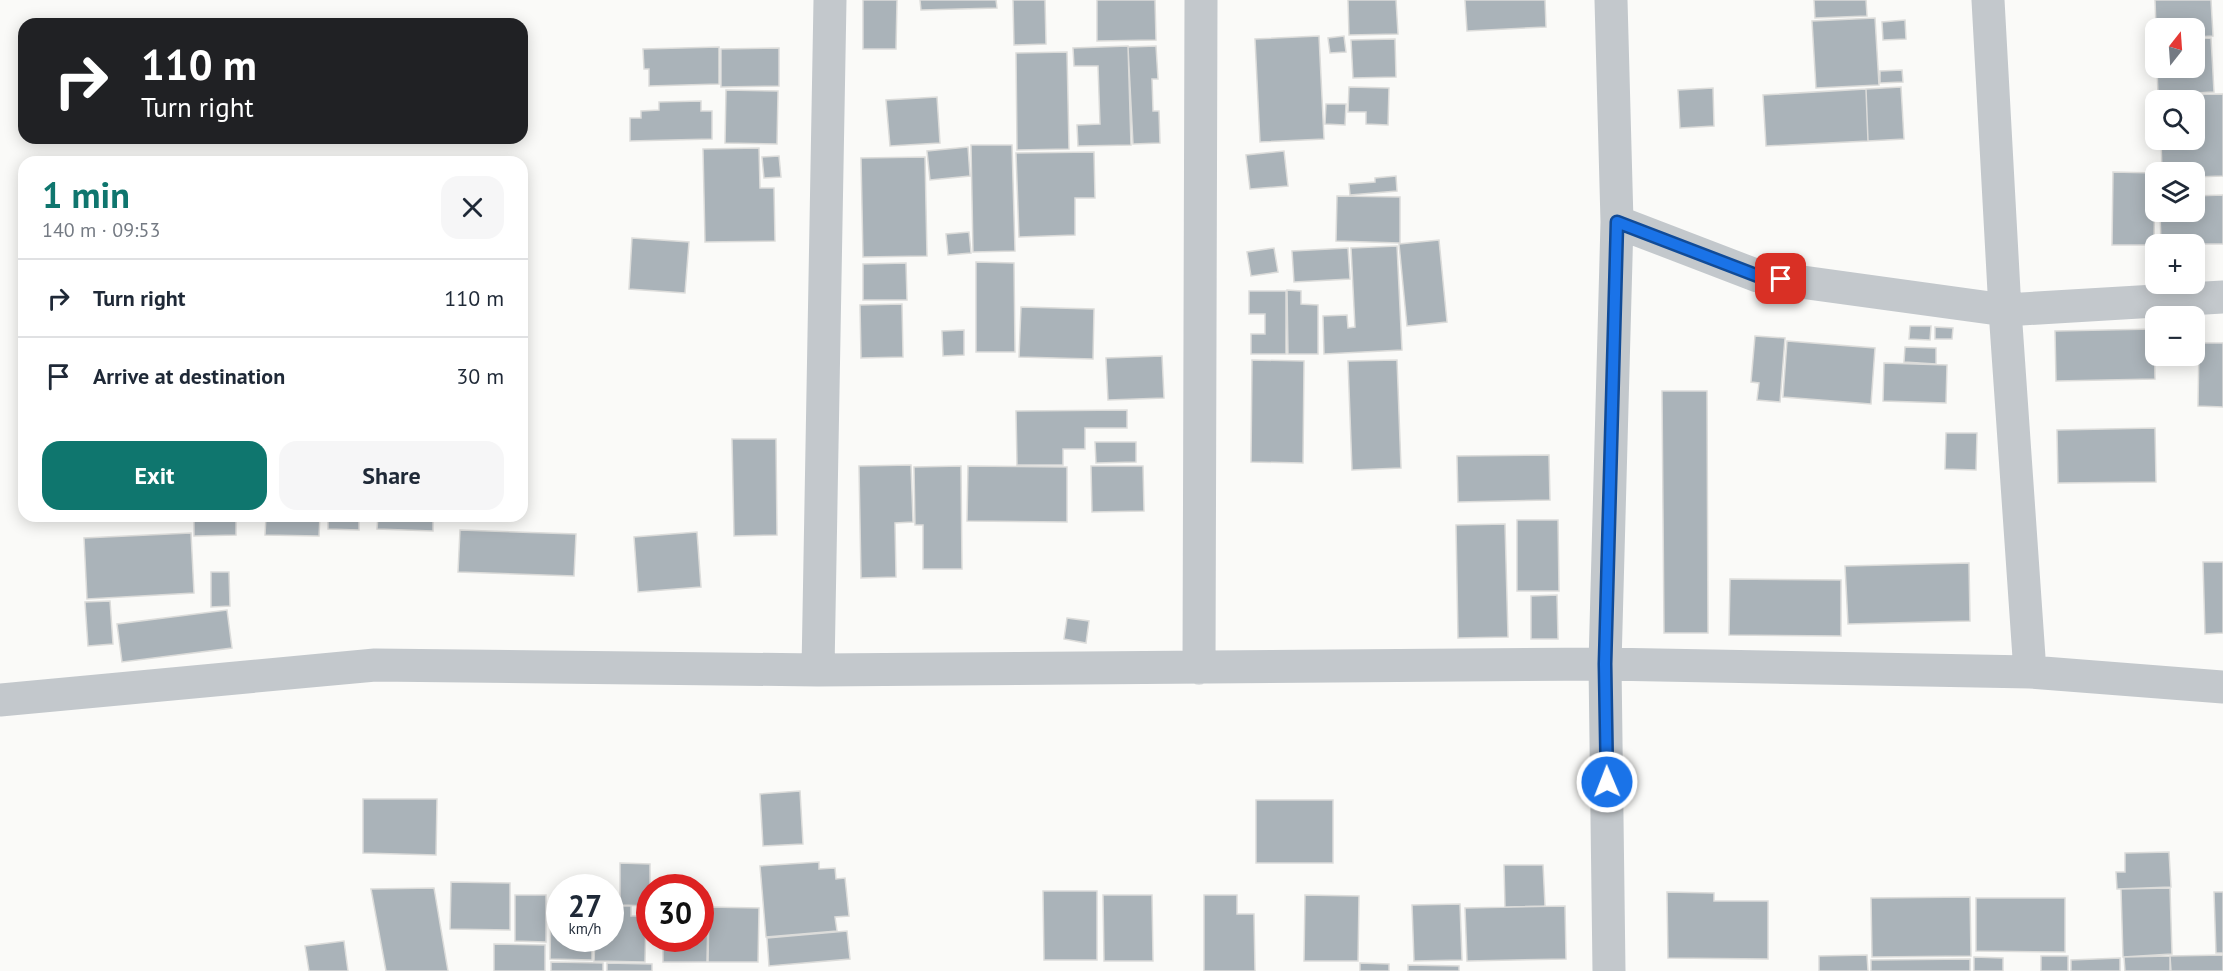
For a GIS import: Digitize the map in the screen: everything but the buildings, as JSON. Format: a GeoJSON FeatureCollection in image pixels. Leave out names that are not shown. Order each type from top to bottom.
{"type":"FeatureCollection","features":[{"type":"Feature","properties":{"kind":"street"},"geometry":{"type":"LineString","coordinates":[[818,670],[830,0]]}},
{"type":"Feature","properties":{"kind":"street"},"geometry":{"type":"LineString","coordinates":[[1199,668],[1201,0]]}},
{"type":"Feature","properties":{"kind":"street"},"geometry":{"type":"LineString","coordinates":[[1609,971],[1605,664],[1617,222],[1611,0]]}},
{"type":"Feature","properties":{"kind":"street"},"geometry":{"type":"LineString","coordinates":[[1988,0],[2005,310],[2030,672]]}},
{"type":"Feature","properties":{"kind":"street"},"geometry":{"type":"LineString","coordinates":[[1617,222],[1758,276],[2005,310],[2223,297]]}},
{"type":"Feature","properties":{"kind":"street"},"geometry":{"type":"LineString","coordinates":[[0,700],[375,665],[818,670],[1605,664],[2030,672],[2223,687]]}},
{"type":"Feature","properties":{"kind":"route"},"geometry":{"type":"LineString","coordinates":[[1607,782],[1605,664],[1617,222],[1758,276],[1781,279]]}}]}
